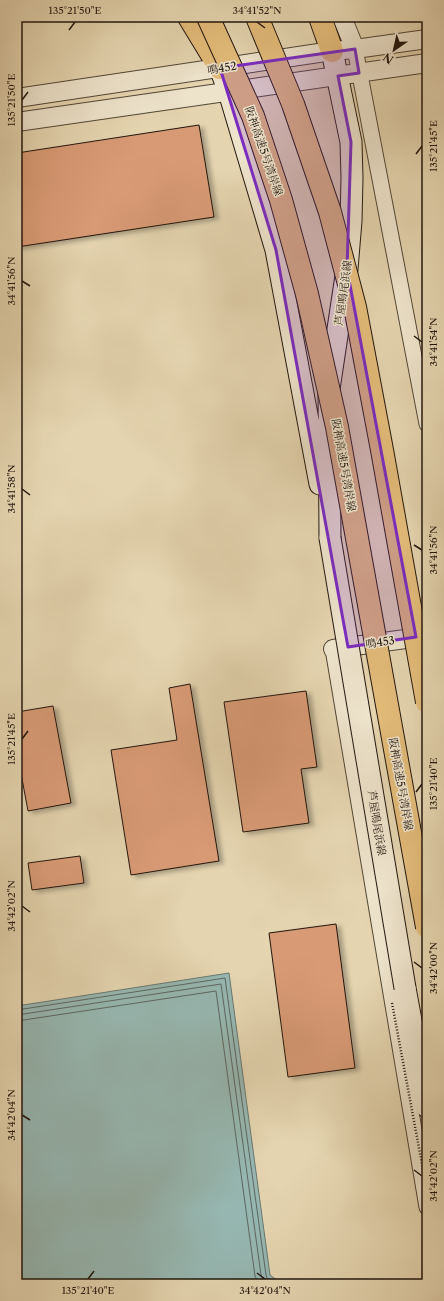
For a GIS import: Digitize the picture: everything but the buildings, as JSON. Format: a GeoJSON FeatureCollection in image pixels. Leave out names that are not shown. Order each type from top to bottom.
{"type":"FeatureCollection","features":[{"type":"Feature","properties":{"kind":"highway"},"geometry":{"type":"LineString","coordinates":[[190,17],[220,68]]}},
{"type":"Feature","properties":{"kind":"highway","name":"阪神高速5号湾岸線"},"geometry":{"type":"LineString","coordinates":[[208,17],[253,116],[281,200],[307,294],[337,427],[427,927]]}},
{"type":"Feature","properties":{"kind":"highway"},"geometry":{"type":"LineString","coordinates":[[257,17],[293,104],[330,212],[355,308],[427,702]]}},
{"type":"Feature","properties":{"kind":"highway"},"geometry":{"type":"LineString","coordinates":[[320,17],[332,51]]}},
{"type":"Feature","properties":{"kind":"main road","name":"芦屋鳴尾浜線"},"geometry":{"type":"LineString","coordinates":[[330,538],[329,389],[347,269],[352,185],[351,142],[332,51]]}},
{"type":"Feature","properties":{"kind":"main road","name":"芦屋鳴尾浜線"},"geometry":{"type":"LineString","coordinates":[[220,68],[229,92],[276,250],[330,538],[405,988],[427,1107]]}},
{"type":"Feature","properties":{"kind":"street"},"geometry":{"type":"LineString","coordinates":[[342,17],[355,49],[427,424]]}},
{"type":"Feature","properties":{"kind":"street","name":"鳴452"},"geometry":{"type":"LineString","coordinates":[[17,98],[332,51],[427,39]]}},
{"type":"Feature","properties":{"kind":"street"},"geometry":{"type":"LineString","coordinates":[[17,122],[427,63]]}},
{"type":"Feature","properties":{"kind":"street","name":"鳴453"},"geometry":{"type":"LineString","coordinates":[[333,649],[427,636]]}},
{"type":"Feature","properties":{"kind":"street"},"geometry":{"type":"LineString","coordinates":[[333,649],[427,1207]]}},
{"type":"Feature","properties":{"kind":"path"},"geometry":{"type":"LineString","coordinates":[[392,998],[427,1191]]}},
{"type":"Feature","properties":{"kind":"highlighted area"},"geometry":{"type":"Polygon","coordinates":[[[355,49],[359,73],[338,76],[351,142],[347,269],[416,637],[348,647],[276,250],[220,68],[355,49]]]}},
{"type":"Feature","properties":{"kind":"water"},"geometry":{"type":"Polygon","coordinates":[[[229,973],[270,1275],[282,1284],[17,1284],[17,1006],[229,973]]]}}]}
